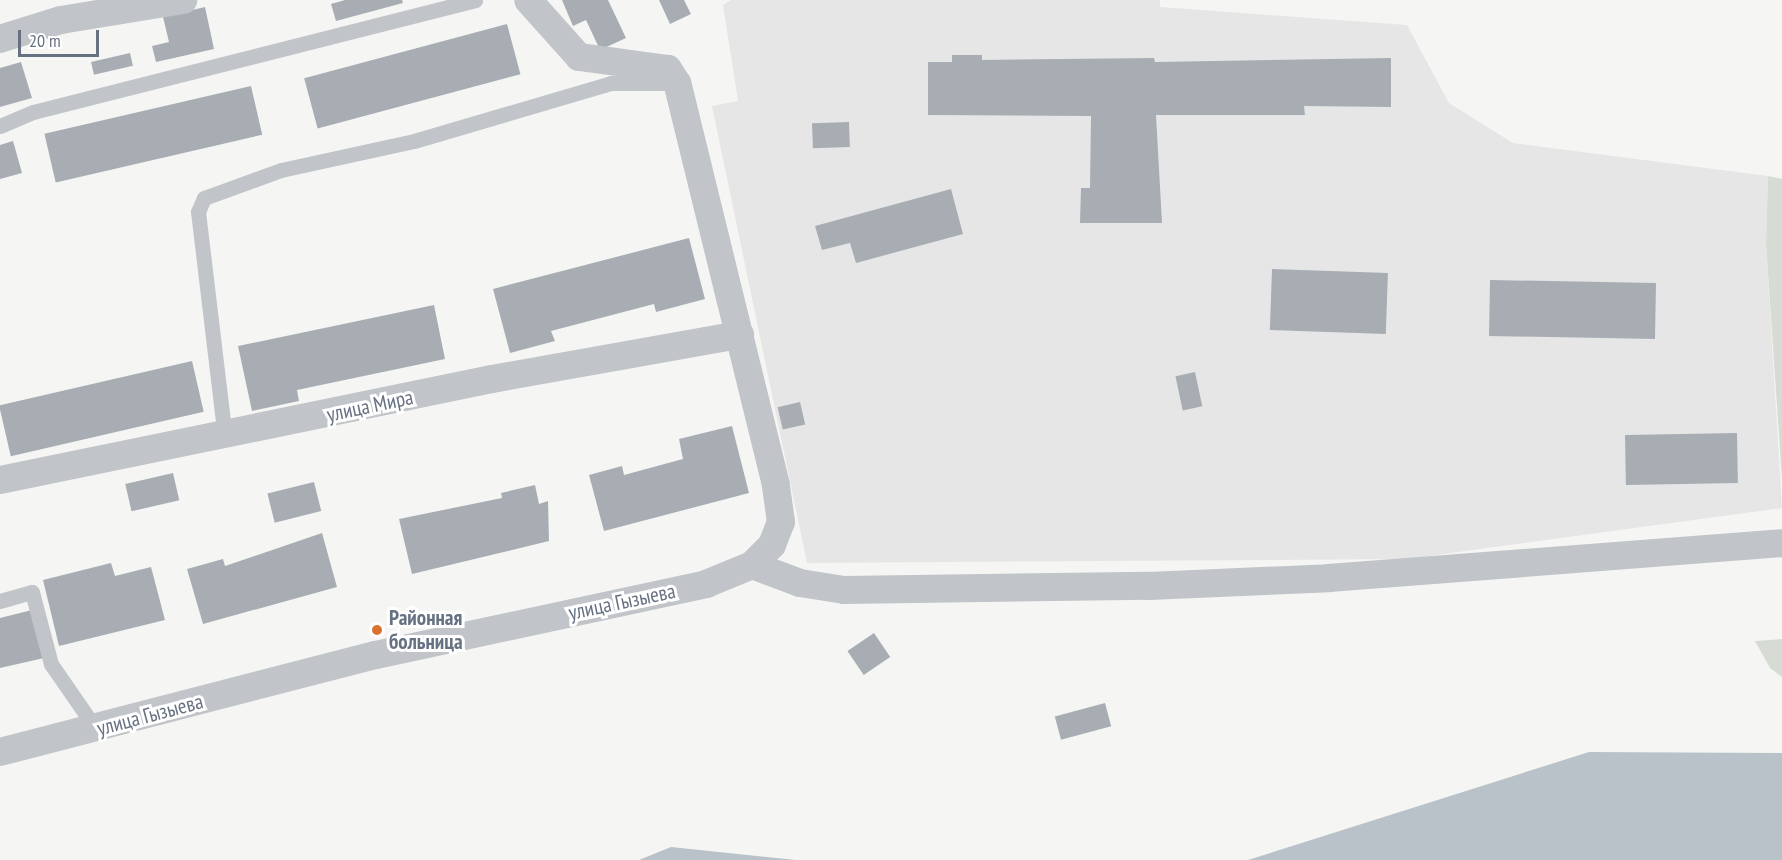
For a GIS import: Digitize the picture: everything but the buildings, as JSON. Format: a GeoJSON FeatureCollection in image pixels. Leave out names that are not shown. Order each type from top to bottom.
{"type":"FeatureCollection","features":[{"type":"Feature","properties":{"kind":"street"},"geometry":{"type":"LineString","coordinates":[[0,39],[61,20],[183,0]]}},
{"type":"Feature","properties":{"kind":"street"},"geometry":{"type":"LineString","coordinates":[[528,0],[579,57],[668,69],[676,83]]}},
{"type":"Feature","properties":{"kind":"street","name":"улица Гызыева"},"geometry":{"type":"LineString","coordinates":[[0,752],[96,729],[382,653],[706,584],[752,565],[772,545],[781,522],[740,335],[676,83]]}},
{"type":"Feature","properties":{"kind":"street","name":"улица Мира"},"geometry":{"type":"LineString","coordinates":[[0,480],[146,447],[225,438],[492,379],[740,335]]}},
{"type":"Feature","properties":{"kind":"street"},"geometry":{"type":"LineString","coordinates":[[752,565],[800,583],[844,590],[1149,586],[1329,578],[1782,543]]}},
{"type":"Feature","properties":{"kind":"lane"},"geometry":{"type":"LineString","coordinates":[[0,126],[33,112],[475,0]]}},
{"type":"Feature","properties":{"kind":"lane"},"geometry":{"type":"LineString","coordinates":[[225,438],[198,212],[204,198],[281,170],[414,141],[611,82],[676,83]]}},
{"type":"Feature","properties":{"kind":"lane"},"geometry":{"type":"LineString","coordinates":[[0,601],[32,592],[51,664],[96,729]]}},
{"type":"Feature","properties":{"kind":"shaded area"},"geometry":{"type":"Polygon","coordinates":[[[731,0],[1160,0],[1160,7],[1407,25],[1449,103],[1513,143],[1768,176],[1766,244],[1782,508],[1407,559],[807,563],[712,106],[738,101],[723,5],[731,0]]]}},
{"type":"Feature","properties":{"kind":"shaded area"},"geometry":{"type":"Polygon","coordinates":[[[1768,176],[1782,179],[1782,480],[1766,244],[1768,176]]]}},
{"type":"Feature","properties":{"kind":"shaded area"},"geometry":{"type":"Polygon","coordinates":[[[1782,639],[1782,677],[1770,668],[1755,641],[1782,639]]]}},
{"type":"Feature","properties":{"kind":"shaded area"},"geometry":{"type":"Polygon","coordinates":[[[1589,752],[1782,753],[1782,860],[1248,860],[1589,752]]]}},
{"type":"Feature","properties":{"kind":"shaded area"},"geometry":{"type":"Polygon","coordinates":[[[671,847],[796,860],[639,860],[671,847]]]}},
{"type":"Feature","properties":{"kind":"place","name":"Районная больница"},"geometry":{"type":"Point","coordinates":[377,630]}}]}
